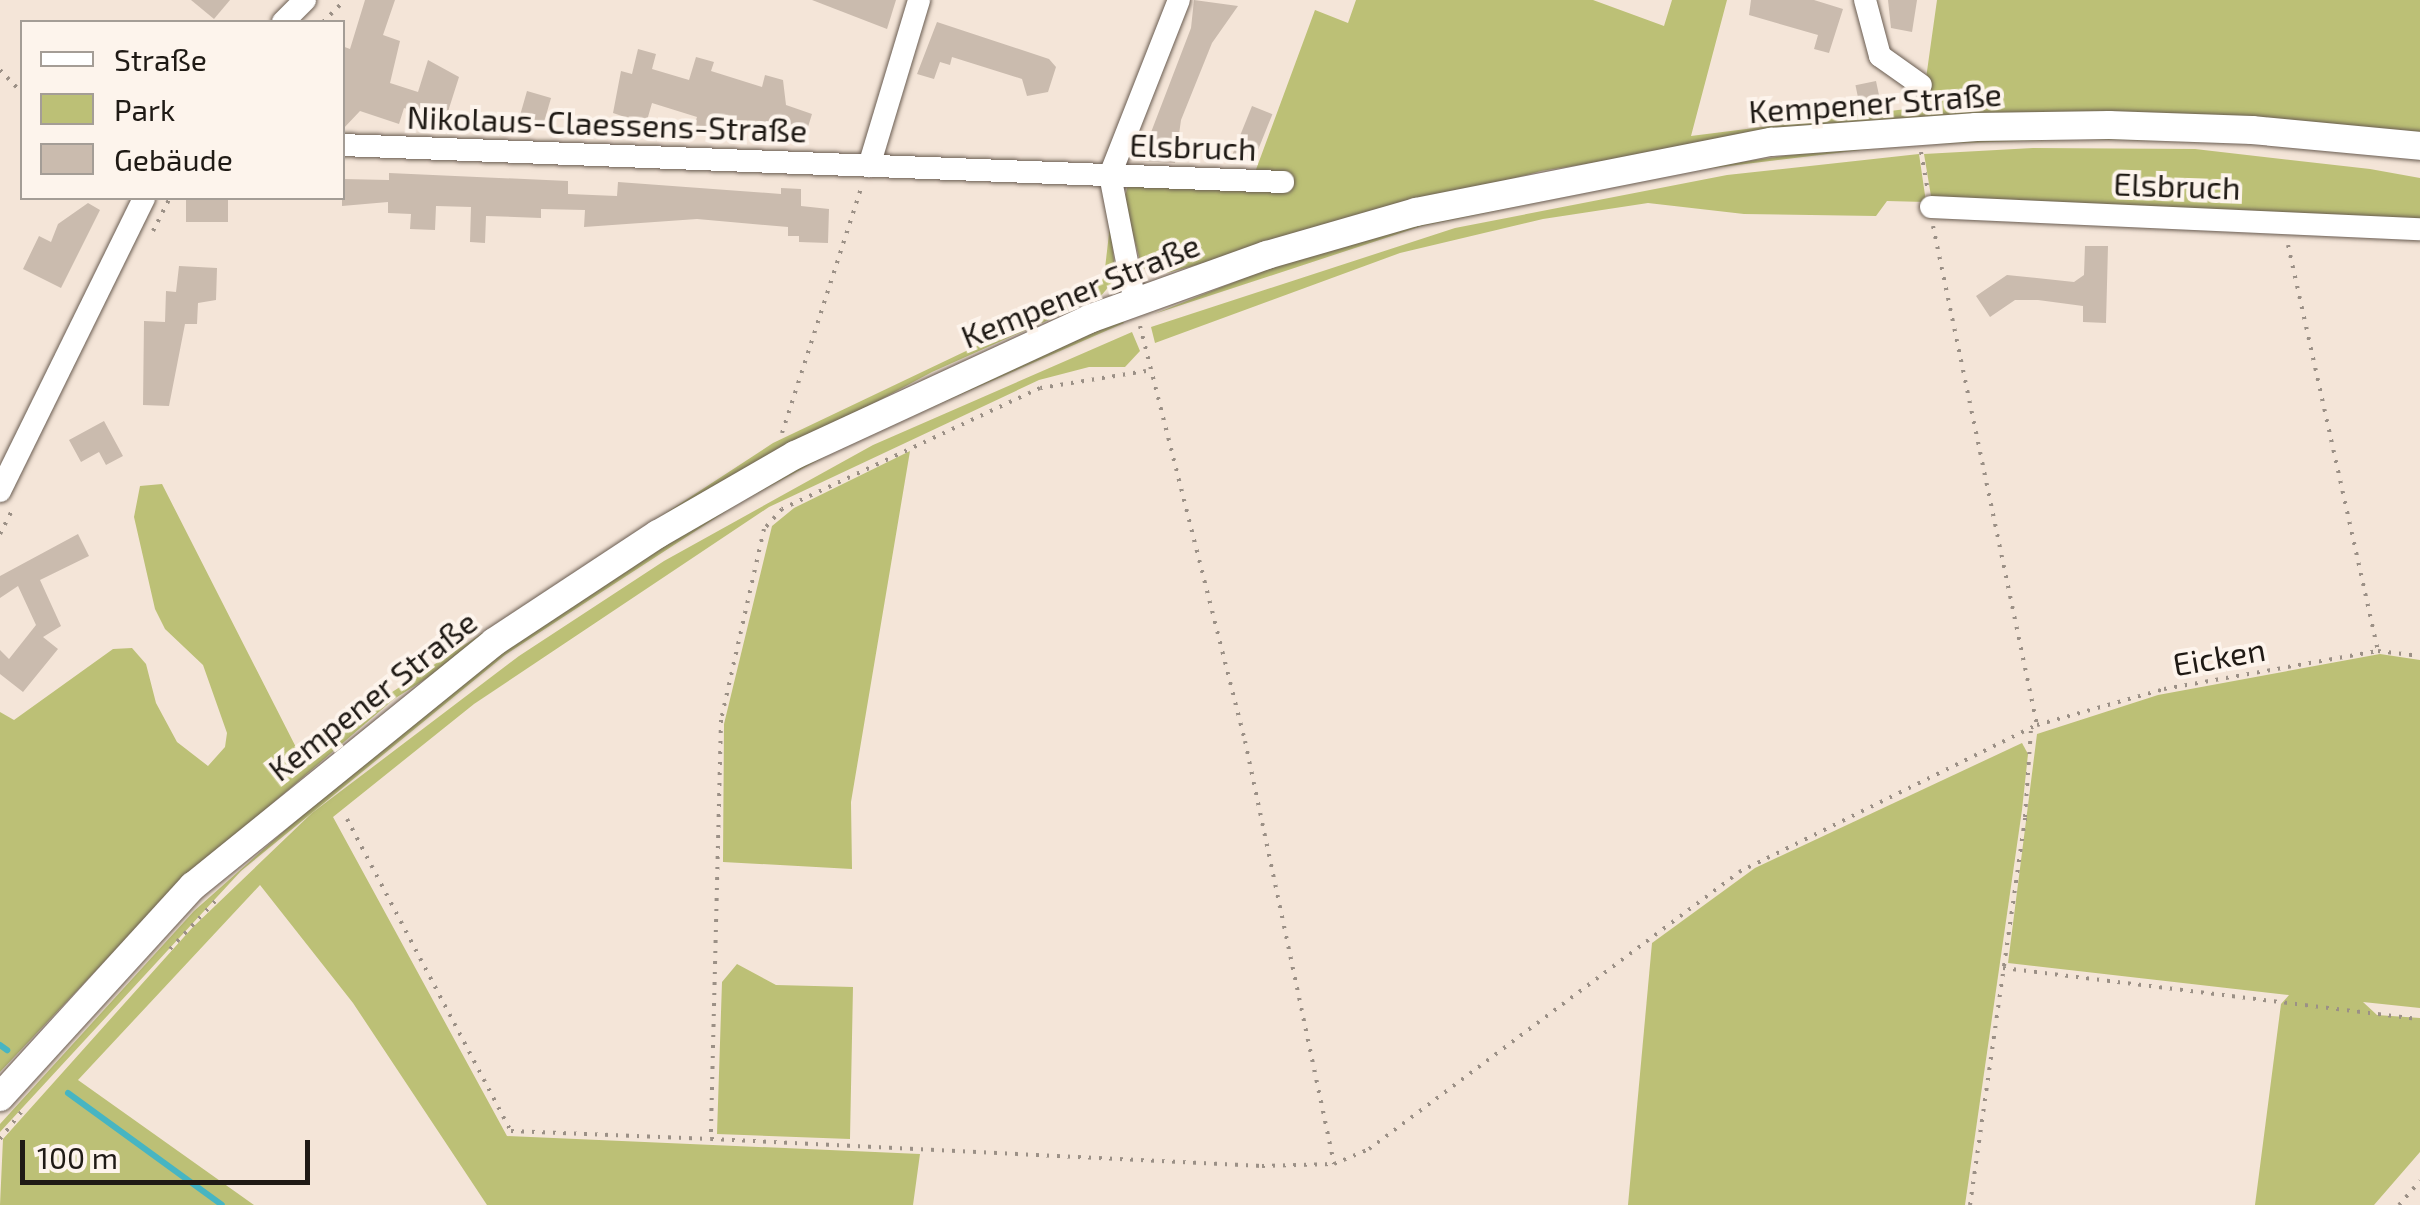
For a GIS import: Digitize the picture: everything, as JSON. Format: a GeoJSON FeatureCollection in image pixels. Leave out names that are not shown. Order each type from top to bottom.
{"type":"FeatureCollection","features":[{"type":"Feature","properties":{"kind":"main road","name":"Kempener Straße"},"geometry":{"type":"LineString","coordinates":[[13,1101],[194,886],[509,632],[795,456],[949,380],[1142,316],[1416,212],[1771,142],[1976,126],[2109,125],[2252,130],[2420,146]]}},
{"type":"Feature","properties":{"kind":"street"},"geometry":{"type":"LineString","coordinates":[[285,20],[304,0]]}},
{"type":"Feature","properties":{"kind":"street"},"geometry":{"type":"LineString","coordinates":[[868,166],[918,0]]}},
{"type":"Feature","properties":{"kind":"street"},"geometry":{"type":"LineString","coordinates":[[1110,175],[1179,0]]}},
{"type":"Feature","properties":{"kind":"street"},"geometry":{"type":"LineString","coordinates":[[1865,0],[1880,56],[1922,85]]}},
{"type":"Feature","properties":{"kind":"street","name":"Nikolaus-Claessens-Straße"},"geometry":{"type":"LineString","coordinates":[[345,145],[1110,175]]}},
{"type":"Feature","properties":{"kind":"street","name":"Elsbruch"},"geometry":{"type":"LineString","coordinates":[[1142,316],[1110,175],[1283,182]]}},
{"type":"Feature","properties":{"kind":"street"},"geometry":{"type":"LineString","coordinates":[[0,492],[143,200]]}},
{"type":"Feature","properties":{"kind":"street","name":"Elsbruch"},"geometry":{"type":"LineString","coordinates":[[1930,207],[2420,230]]}},
{"type":"Feature","properties":{"kind":"path"},"geometry":{"type":"LineString","coordinates":[[326,20],[345,0]]}},
{"type":"Feature","properties":{"kind":"path"},"geometry":{"type":"LineString","coordinates":[[0,70],[20,91]]}},
{"type":"Feature","properties":{"kind":"path"},"geometry":{"type":"LineString","coordinates":[[1908,150],[1938,149]]}},
{"type":"Feature","properties":{"kind":"path"},"geometry":{"type":"LineString","coordinates":[[1920,150],[2038,725]]}},
{"type":"Feature","properties":{"kind":"path"},"geometry":{"type":"LineString","coordinates":[[782,433],[868,166]]}},
{"type":"Feature","properties":{"kind":"path"},"geometry":{"type":"LineString","coordinates":[[2285,222],[2378,650]]}},
{"type":"Feature","properties":{"kind":"path"},"geometry":{"type":"LineString","coordinates":[[1127,330],[1142,316]]}},
{"type":"Feature","properties":{"kind":"path"},"geometry":{"type":"LineString","coordinates":[[347,819],[511,1131],[1262,1166],[1334,1164],[1245,741],[1146,371],[1142,316]]}},
{"type":"Feature","properties":{"kind":"path"},"geometry":{"type":"LineString","coordinates":[[711,1140],[720,720],[764,529],[782,509],[1040,388],[1146,371]]}},
{"type":"Feature","properties":{"kind":"path","name":"Eicken"},"geometry":{"type":"LineString","coordinates":[[1334,1164],[1370,1149],[1739,872],[2038,725],[2164,688],[2378,650],[2420,656]]}},
{"type":"Feature","properties":{"kind":"path"},"geometry":{"type":"LineString","coordinates":[[1970,1205],[2031,730]]}},
{"type":"Feature","properties":{"kind":"path"},"geometry":{"type":"LineString","coordinates":[[168,951],[220,896]]}},
{"type":"Feature","properties":{"kind":"path"},"geometry":{"type":"LineString","coordinates":[[2002,968],[2420,1019]]}},
{"type":"Feature","properties":{"kind":"path"},"geometry":{"type":"LineString","coordinates":[[0,1138],[13,1101]]}},
{"type":"Feature","properties":{"kind":"path"},"geometry":{"type":"LineString","coordinates":[[2399,1205],[2420,1181]]}},
{"type":"Feature","properties":{"kind":"green space"},"geometry":{"type":"Polygon","coordinates":[[[1356,0],[1593,0],[1664,26],[1672,0],[1727,0],[1691,136],[1922,107],[1937,0],[2420,0],[2420,132],[2225,116],[1771,135],[1541,171],[1167,273],[1142,268],[1124,200],[1128,185],[1254,175],[1315,10],[1348,23],[1356,0]]]}},
{"type":"Feature","properties":{"kind":"green space"},"geometry":{"type":"Polygon","coordinates":[[[2124,133],[2269,143],[2077,139],[1903,145],[1688,171],[1422,226],[1154,314],[1292,259],[1540,191],[1888,141],[2124,133]]]}},
{"type":"Feature","properties":{"kind":"green space"},"geometry":{"type":"Polygon","coordinates":[[[2033,148],[2195,149],[2420,178],[2420,220],[1932,202],[1924,154],[2033,148]]]}},
{"type":"Feature","properties":{"kind":"green space"},"geometry":{"type":"Polygon","coordinates":[[[1919,154],[1926,202],[1887,201],[1876,216],[1744,214],[1648,203],[1543,219],[1400,253],[1155,343],[1151,327],[1455,228],[1727,175],[1919,154]]]}},
{"type":"Feature","properties":{"kind":"green space"},"geometry":{"type":"Polygon","coordinates":[[[1110,225],[1116,278],[1100,297],[932,372],[792,447],[394,699],[174,888],[0,1072],[0,712],[14,720],[113,649],[132,648],[146,664],[156,703],[177,742],[208,766],[225,747],[227,733],[203,665],[165,629],[155,609],[134,517],[140,486],[162,484],[304,763],[383,698],[773,443],[1094,290],[1104,277],[1110,225]]]}},
{"type":"Feature","properties":{"kind":"green space"},"geometry":{"type":"Polygon","coordinates":[[[1121,318],[1124,323],[850,443],[737,504],[505,655],[241,871],[0,1132],[0,1124],[194,911],[427,704],[577,598],[808,458],[1121,318]]]}},
{"type":"Feature","properties":{"kind":"green space"},"geometry":{"type":"Polygon","coordinates":[[[1132,332],[1140,351],[1125,367],[1089,367],[1039,380],[769,507],[474,704],[333,817],[507,1136],[920,1154],[913,1205],[487,1205],[353,1003],[260,885],[78,1080],[254,1205],[0,1205],[3,1139],[192,928],[312,813],[519,656],[664,561],[873,445],[1132,332]]]}},
{"type":"Feature","properties":{"kind":"green space"},"geometry":{"type":"Polygon","coordinates":[[[910,451],[851,802],[852,869],[723,862],[724,724],[772,526],[794,508],[910,451]]]}},
{"type":"Feature","properties":{"kind":"green space"},"geometry":{"type":"Polygon","coordinates":[[[2380,654],[2420,660],[2420,1008],[2363,1002],[2377,1015],[2420,1018],[2420,1152],[2374,1205],[2255,1205],[2281,1004],[2289,995],[2008,963],[2037,734],[2158,695],[2380,654]]]}},
{"type":"Feature","properties":{"kind":"green space"},"geometry":{"type":"Polygon","coordinates":[[[2022,743],[2028,754],[2022,810],[1965,1205],[1628,1205],[1652,943],[1755,868],[2022,743]]]}},
{"type":"Feature","properties":{"kind":"green space"},"geometry":{"type":"Polygon","coordinates":[[[737,964],[776,985],[853,987],[850,1139],[717,1134],[722,982],[737,964]]]}},
{"type":"Feature","properties":{"kind":"building"},"geometry":{"type":"Polygon","coordinates":[[[191,0],[230,0],[214,19],[191,0]]]}},
{"type":"Feature","properties":{"kind":"building"},"geometry":{"type":"Polygon","coordinates":[[[365,0],[395,0],[383,35],[400,41],[390,83],[418,92],[428,60],[459,77],[445,121],[404,108],[399,124],[360,111],[345,127],[345,47],[350,49],[365,0]]]}},
{"type":"Feature","properties":{"kind":"building"},"geometry":{"type":"Polygon","coordinates":[[[812,0],[896,0],[887,29],[812,0]]]}},
{"type":"Feature","properties":{"kind":"building"},"geometry":{"type":"Polygon","coordinates":[[[1194,0],[1238,6],[1212,43],[1181,120],[1175,163],[1140,161],[1191,28],[1194,0]]]}},
{"type":"Feature","properties":{"kind":"building"},"geometry":{"type":"Polygon","coordinates":[[[1751,0],[1814,0],[1843,9],[1829,53],[1814,49],[1818,35],[1749,15],[1751,0]]]}},
{"type":"Feature","properties":{"kind":"building"},"geometry":{"type":"Polygon","coordinates":[[[1888,0],[1917,0],[1912,32],[1891,28],[1888,0]]]}},
{"type":"Feature","properties":{"kind":"building"},"geometry":{"type":"Polygon","coordinates":[[[937,22],[1049,59],[1056,67],[1048,92],[1027,96],[1022,79],[952,57],[950,65],[940,62],[934,79],[917,74],[937,22]]]}},
{"type":"Feature","properties":{"kind":"building"},"geometry":{"type":"Polygon","coordinates":[[[638,49],[656,54],[652,69],[689,80],[696,57],[714,62],[711,71],[762,87],[765,75],[783,80],[786,105],[812,114],[804,140],[716,124],[713,135],[693,129],[697,117],[652,103],[646,124],[613,113],[621,71],[632,74],[638,49]]]}},
{"type":"Feature","properties":{"kind":"building"},"geometry":{"type":"Polygon","coordinates":[[[1876,81],[1880,100],[1859,104],[1855,85],[1876,81]]]}},
{"type":"Feature","properties":{"kind":"building"},"geometry":{"type":"Polygon","coordinates":[[[527,91],[551,98],[542,130],[518,123],[527,91]]]}},
{"type":"Feature","properties":{"kind":"building"},"geometry":{"type":"Polygon","coordinates":[[[1252,106],[1272,114],[1253,162],[1233,154],[1252,106]]]}},
{"type":"Feature","properties":{"kind":"building"},"geometry":{"type":"Polygon","coordinates":[[[389,173],[568,181],[568,194],[617,196],[618,182],[781,194],[781,188],[801,189],[801,206],[829,209],[828,243],[799,242],[799,236],[788,236],[788,227],[697,219],[584,227],[585,210],[541,209],[541,218],[486,216],[485,243],[470,242],[471,207],[436,206],[435,230],[410,229],[411,214],[388,213],[388,202],[342,206],[345,179],[389,180],[389,173]]]}},
{"type":"Feature","properties":{"kind":"building"},"geometry":{"type":"Polygon","coordinates":[[[186,200],[228,200],[228,222],[186,222],[186,200]]]}},
{"type":"Feature","properties":{"kind":"building"},"geometry":{"type":"Polygon","coordinates":[[[88,203],[100,210],[61,288],[23,269],[39,236],[51,242],[58,224],[88,203]]]}},
{"type":"Feature","properties":{"kind":"building"},"geometry":{"type":"Polygon","coordinates":[[[2085,246],[2108,246],[2106,323],[2083,322],[2083,306],[2038,300],[2015,300],[1990,317],[1976,296],[2007,275],[2074,282],[2084,275],[2085,246]]]}},
{"type":"Feature","properties":{"kind":"building"},"geometry":{"type":"Polygon","coordinates":[[[179,266],[217,268],[216,300],[198,303],[197,324],[185,324],[169,406],[143,405],[144,321],[165,322],[166,291],[176,292],[179,266]]]}},
{"type":"Feature","properties":{"kind":"building"},"geometry":{"type":"Polygon","coordinates":[[[104,421],[123,456],[106,465],[99,452],[81,462],[69,440],[104,421]]]}},
{"type":"Feature","properties":{"kind":"building"},"geometry":{"type":"Polygon","coordinates":[[[78,534],[89,556],[40,580],[61,626],[43,637],[58,649],[23,692],[0,674],[0,650],[9,659],[36,625],[18,586],[0,598],[0,576],[78,534]]]}},
{"type":"Feature","properties":{"kind":"waterway"},"geometry":{"type":"LineString","coordinates":[[0,1045],[7,1050]]}},
{"type":"Feature","properties":{"kind":"waterway"},"geometry":{"type":"LineString","coordinates":[[68,1093],[222,1205]]}}]}
